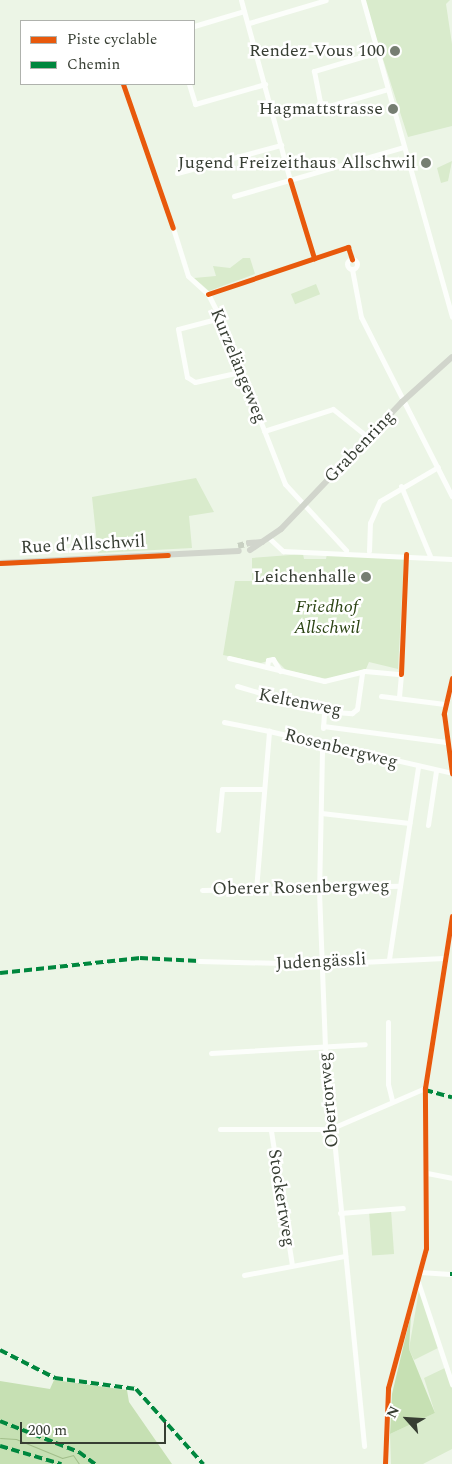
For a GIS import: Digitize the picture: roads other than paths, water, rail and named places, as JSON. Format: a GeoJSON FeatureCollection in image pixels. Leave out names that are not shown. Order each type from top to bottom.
{"type":"FeatureCollection","features":[{"type":"Feature","properties":{"kind":"main road","name":"Grabenring"},"geometry":{"type":"LineString","coordinates":[[249,547],[270,539],[305,505],[402,402],[452,357]]}},
{"type":"Feature","properties":{"kind":"main road","name":"Rue d'Allschwil"},"geometry":{"type":"LineString","coordinates":[[0,563],[236,549]]}},
{"type":"Feature","properties":{"kind":"street"},"geometry":{"type":"LineString","coordinates":[[241,0],[290,180]]}},
{"type":"Feature","properties":{"kind":"street"},"geometry":{"type":"LineString","coordinates":[[249,24],[326,0]]}},
{"type":"Feature","properties":{"kind":"street"},"geometry":{"type":"LineString","coordinates":[[363,0],[452,317]]}},
{"type":"Feature","properties":{"kind":"street"},"geometry":{"type":"LineString","coordinates":[[195,26],[244,11]]}},
{"type":"Feature","properties":{"kind":"street"},"geometry":{"type":"LineString","coordinates":[[378,52],[316,70],[320,102],[329,106],[388,88]]}},
{"type":"Feature","properties":{"kind":"street"},"geometry":{"type":"LineString","coordinates":[[189,85],[195,104],[265,84]]}},
{"type":"Feature","properties":{"kind":"street"},"geometry":{"type":"LineString","coordinates":[[176,173],[281,145]]}},
{"type":"Feature","properties":{"kind":"street"},"geometry":{"type":"LineString","coordinates":[[234,196],[404,147]]}},
{"type":"Feature","properties":{"kind":"street","name":"Kurzelängeweg"},"geometry":{"type":"LineString","coordinates":[[173,228],[188,276],[208,294],[220,318],[285,484],[346,550]]}},
{"type":"Feature","properties":{"kind":"street"},"geometry":{"type":"LineString","coordinates":[[352,269],[361,317],[402,402],[452,496]]}},
{"type":"Feature","properties":{"kind":"street"},"geometry":{"type":"LineString","coordinates":[[220,318],[178,329],[188,377],[195,382],[240,372]]}},
{"type":"Feature","properties":{"kind":"street"},"geometry":{"type":"LineString","coordinates":[[264,431],[333,409],[369,438]]}},
{"type":"Feature","properties":{"kind":"street"},"geometry":{"type":"LineString","coordinates":[[369,552],[374,511],[384,498],[401,486],[438,467]]}},
{"type":"Feature","properties":{"kind":"street"},"geometry":{"type":"LineString","coordinates":[[401,486],[430,556]]}},
{"type":"Feature","properties":{"kind":"street"},"geometry":{"type":"LineString","coordinates":[[270,539],[280,550],[346,550],[452,559]]}},
{"type":"Feature","properties":{"kind":"street"},"geometry":{"type":"LineString","coordinates":[[229,658],[324,681],[362,672],[401,674],[399,697]]}},
{"type":"Feature","properties":{"kind":"street"},"geometry":{"type":"LineString","coordinates":[[267,667],[273,659],[280,671]]}},
{"type":"Feature","properties":{"kind":"street","name":"Keltenweg"},"geometry":{"type":"LineString","coordinates":[[237,686],[321,711],[352,713],[356,709],[362,672]]}},
{"type":"Feature","properties":{"kind":"street"},"geometry":{"type":"LineString","coordinates":[[452,678],[444,704],[446,742],[452,773]]}},
{"type":"Feature","properties":{"kind":"street"},"geometry":{"type":"LineString","coordinates":[[381,696],[444,704]]}},
{"type":"Feature","properties":{"kind":"street"},"geometry":{"type":"LineString","coordinates":[[324,713],[323,727],[446,742]]}},
{"type":"Feature","properties":{"kind":"street"},"geometry":{"type":"LineString","coordinates":[[224,722],[269,731]]}},
{"type":"Feature","properties":{"kind":"street","name":"Rosenbergweg"},"geometry":{"type":"LineString","coordinates":[[256,890],[269,731],[436,772],[452,773]]}},
{"type":"Feature","properties":{"kind":"street","name":"Obertorweg"},"geometry":{"type":"LineString","coordinates":[[322,751],[319,891],[320,964],[325,1047],[330,1129],[364,1446]]}},
{"type":"Feature","properties":{"kind":"street"},"geometry":{"type":"LineString","coordinates":[[389,959],[418,767]]}},
{"type":"Feature","properties":{"kind":"street"},"geometry":{"type":"LineString","coordinates":[[428,825],[436,772]]}},
{"type":"Feature","properties":{"kind":"street"},"geometry":{"type":"LineString","coordinates":[[218,830],[222,789],[264,788]]}},
{"type":"Feature","properties":{"kind":"street"},"geometry":{"type":"LineString","coordinates":[[321,813],[409,823]]}},
{"type":"Feature","properties":{"kind":"street","name":"Oberer Rosenbergweg"},"geometry":{"type":"LineString","coordinates":[[202,890],[319,891],[400,886]]}},
{"type":"Feature","properties":{"kind":"street"},"geometry":{"type":"LineString","coordinates":[[385,1464],[388,1388],[418,1282],[428,1224],[425,1088],[452,916]]}},
{"type":"Feature","properties":{"kind":"street","name":"Judengässli"},"geometry":{"type":"LineString","coordinates":[[199,961],[320,964],[389,959],[444,958]]}},
{"type":"Feature","properties":{"kind":"street"},"geometry":{"type":"LineString","coordinates":[[388,1022],[392,1100]]}},
{"type":"Feature","properties":{"kind":"street"},"geometry":{"type":"LineString","coordinates":[[211,1053],[365,1044]]}},
{"type":"Feature","properties":{"kind":"street"},"geometry":{"type":"LineString","coordinates":[[220,1129],[271,1131],[330,1129],[392,1100],[425,1088]]}},
{"type":"Feature","properties":{"kind":"street","name":"Stockertweg"},"geometry":{"type":"LineString","coordinates":[[271,1131],[292,1265]]}},
{"type":"Feature","properties":{"kind":"street"},"geometry":{"type":"LineString","coordinates":[[427,1173],[452,1178]]}},
{"type":"Feature","properties":{"kind":"street"},"geometry":{"type":"LineString","coordinates":[[340,1214],[403,1208]]}},
{"type":"Feature","properties":{"kind":"street"},"geometry":{"type":"LineString","coordinates":[[244,1275],[345,1256]]}},
{"type":"Feature","properties":{"kind":"street"},"geometry":{"type":"LineString","coordinates":[[420,1272],[450,1274]]}},
{"type":"Feature","properties":{"kind":"street"},"geometry":{"type":"LineString","coordinates":[[418,1282],[452,1384]]}},
{"type":"Feature","properties":{"kind":"waterway"},"geometry":{"type":"LineString","coordinates":[[0,1438],[16,1439],[62,1458],[73,1455],[79,1464]]}},
{"type":"Feature","properties":{"kind":"tunnel"},"geometry":{"type":"LineString","coordinates":[[238,546],[249,543]]}},
{"type":"Feature","properties":{"kind":"place","name":"Rendez-Vous 100"},"geometry":{"type":"Point","coordinates":[395,51]}},
{"type":"Feature","properties":{"kind":"place","name":"Hagmattstrasse"},"geometry":{"type":"Point","coordinates":[393,109]}},
{"type":"Feature","properties":{"kind":"place","name":"Jugend Freizeithaus Allschwil"},"geometry":{"type":"Point","coordinates":[426,163]}},
{"type":"Feature","properties":{"kind":"place","name":"Leichenhalle"},"geometry":{"type":"Point","coordinates":[366,577]}},
{"type":"Feature","properties":{"kind":"park label","name":"Friedhof Allschwil"},"geometry":{"type":"Point","coordinates":[327,618]}}]}
